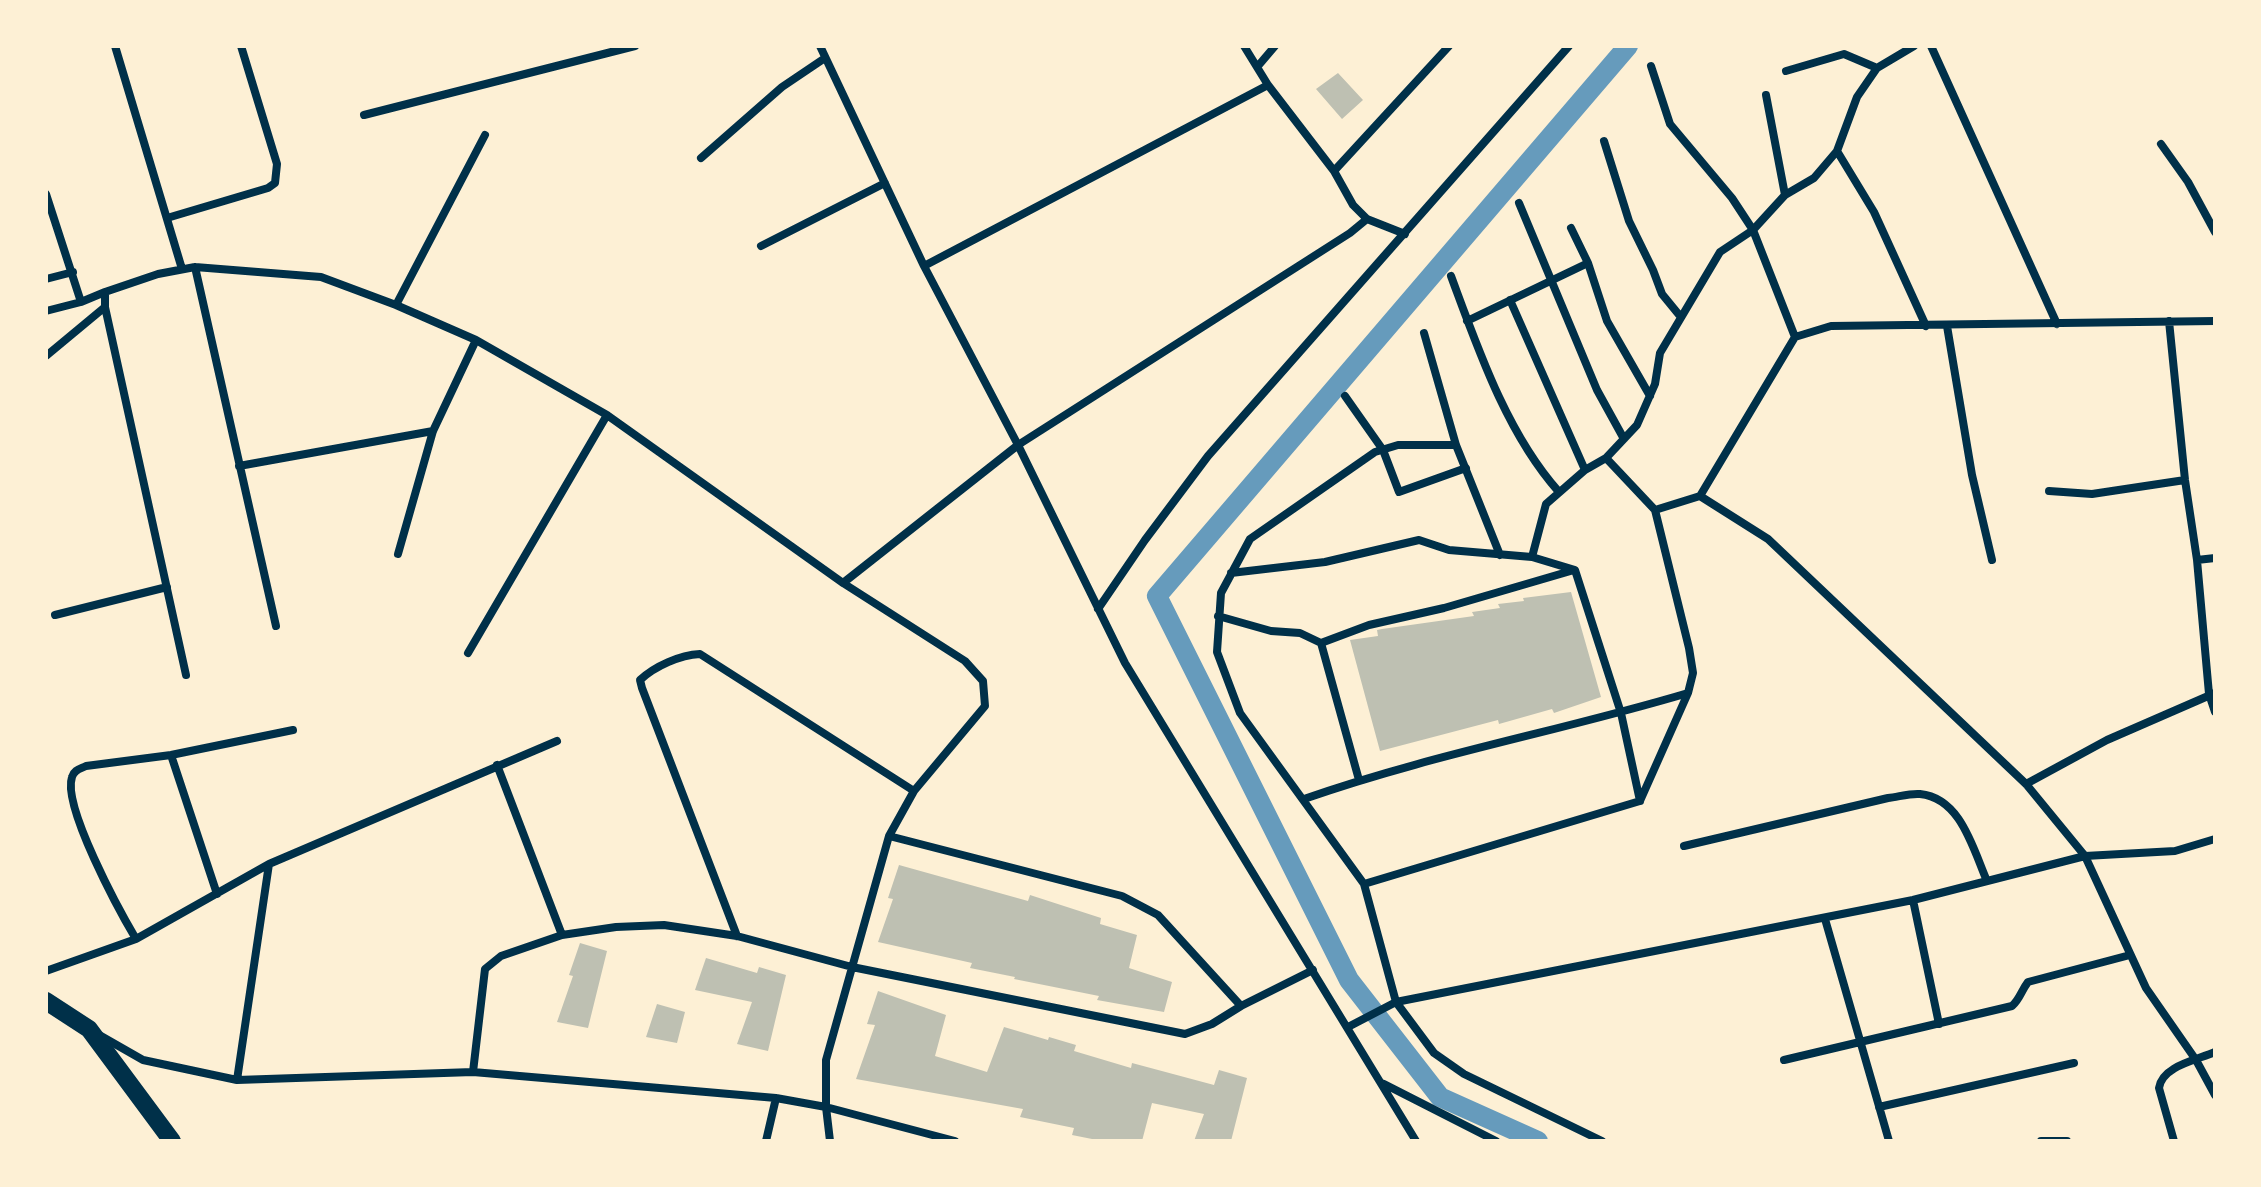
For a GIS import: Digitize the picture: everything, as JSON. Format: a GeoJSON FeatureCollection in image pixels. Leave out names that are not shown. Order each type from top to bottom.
{"type":"FeatureCollection","features":[{"type":"Feature","properties":{"kind":"main road"},"geometry":{"type":"LineString","coordinates":[[46,1001],[89,1029],[172,1141]]}},
{"type":"Feature","properties":{"kind":"street"},"geometry":{"type":"LineString","coordinates":[[115,46],[182,269]]}},
{"type":"Feature","properties":{"kind":"street"},"geometry":{"type":"LineString","coordinates":[[167,218],[268,188],[275,183],[277,164],[241,46]]}},
{"type":"Feature","properties":{"kind":"street"},"geometry":{"type":"LineString","coordinates":[[364,115],[635,46]]}},
{"type":"Feature","properties":{"kind":"street"},"geometry":{"type":"LineString","coordinates":[[820,46],[924,266],[1018,445],[1125,663],[1313,970],[1352,1025],[1416,1141]]}},
{"type":"Feature","properties":{"kind":"street"},"geometry":{"type":"LineString","coordinates":[[1244,46],[1268,85],[1334,171],[1353,205],[1367,219],[1405,234]]}},
{"type":"Feature","properties":{"kind":"street"},"geometry":{"type":"LineString","coordinates":[[1258,66],[1275,46]]}},
{"type":"Feature","properties":{"kind":"street"},"geometry":{"type":"LineString","coordinates":[[1334,171],[1449,46]]}},
{"type":"Feature","properties":{"kind":"street"},"geometry":{"type":"LineString","coordinates":[[1098,609],[1208,456],[1569,46]]}},
{"type":"Feature","properties":{"kind":"street"},"geometry":{"type":"LineString","coordinates":[[1532,557],[1546,504],[1585,470],[1606,458],[1637,425],[1655,384],[1660,353],[1720,252],[1753,230],[1785,195],[1814,178],[1837,151],[1857,97],[1877,68],[1914,46]]}},
{"type":"Feature","properties":{"kind":"street"},"geometry":{"type":"LineString","coordinates":[[1931,46],[2057,324]]}},
{"type":"Feature","properties":{"kind":"street"},"geometry":{"type":"LineString","coordinates":[[1786,71],[1844,54],[1877,68]]}},
{"type":"Feature","properties":{"kind":"street"},"geometry":{"type":"LineString","coordinates":[[701,158],[782,87],[825,58]]}},
{"type":"Feature","properties":{"kind":"street"},"geometry":{"type":"LineString","coordinates":[[1651,66],[1670,124],[1732,198],[1753,230],[1795,337]]}},
{"type":"Feature","properties":{"kind":"street"},"geometry":{"type":"LineString","coordinates":[[924,266],[1268,85]]}},
{"type":"Feature","properties":{"kind":"street"},"geometry":{"type":"LineString","coordinates":[[1766,95],[1785,195]]}},
{"type":"Feature","properties":{"kind":"street"},"geometry":{"type":"LineString","coordinates":[[396,305],[485,135]]}},
{"type":"Feature","properties":{"kind":"street"},"geometry":{"type":"LineString","coordinates":[[1604,141],[1629,221],[1662,294],[1680,316]]}},
{"type":"Feature","properties":{"kind":"street"},"geometry":{"type":"LineString","coordinates":[[2161,144],[2188,182],[2215,232]]}},
{"type":"Feature","properties":{"kind":"street"},"geometry":{"type":"LineString","coordinates":[[1837,151],[1874,212],[1926,326]]}},
{"type":"Feature","properties":{"kind":"street"},"geometry":{"type":"LineString","coordinates":[[761,246],[885,183]]}},
{"type":"Feature","properties":{"kind":"street"},"geometry":{"type":"LineString","coordinates":[[46,194],[81,302]]}},
{"type":"Feature","properties":{"kind":"street"},"geometry":{"type":"LineString","coordinates":[[1519,203],[1597,390],[1624,439]]}},
{"type":"Feature","properties":{"kind":"street"},"geometry":{"type":"LineString","coordinates":[[843,583],[1018,445],[1350,233],[1367,219]]}},
{"type":"Feature","properties":{"kind":"street"},"geometry":{"type":"LineString","coordinates":[[1571,228],[1588,263],[1607,321],[1650,396]]}},
{"type":"Feature","properties":{"kind":"street"},"geometry":{"type":"LineString","coordinates":[[1467,321],[1588,263]]}},
{"type":"Feature","properties":{"kind":"street"},"geometry":{"type":"LineString","coordinates":[[195,267],[276,626]]}},
{"type":"Feature","properties":{"kind":"street"},"geometry":{"type":"LineString","coordinates":[[46,311],[81,302],[158,274],[195,267],[321,277],[396,305],[476,340],[607,415],[843,583],[965,661],[983,681],[985,706],[914,791],[889,836],[826,1060],[830,1141]]}},
{"type":"Feature","properties":{"kind":"street"},"geometry":{"type":"LineString","coordinates":[[46,279],[73,272]]}},
{"type":"Feature","properties":{"kind":"street"},"geometry":{"type":"LineString","coordinates":[[1451,276],[1467,321],[1516,432],[1543,475],[1559,492]]}},
{"type":"Feature","properties":{"kind":"street"},"geometry":{"type":"LineString","coordinates":[[105,292],[105,307],[186,675]]}},
{"type":"Feature","properties":{"kind":"street"},"geometry":{"type":"LineString","coordinates":[[1510,300],[1585,470]]}},
{"type":"Feature","properties":{"kind":"street"},"geometry":{"type":"LineString","coordinates":[[46,356],[105,307]]}},
{"type":"Feature","properties":{"kind":"street"},"geometry":{"type":"LineString","coordinates":[[2169,321],[2185,480],[2215,712]]}},
{"type":"Feature","properties":{"kind":"street"},"geometry":{"type":"LineString","coordinates":[[1655,510],[1700,496],[1795,337],[1831,326],[2215,321]]}},
{"type":"Feature","properties":{"kind":"street"},"geometry":{"type":"LineString","coordinates":[[1947,326],[1972,475],[1992,560]]}},
{"type":"Feature","properties":{"kind":"street"},"geometry":{"type":"LineString","coordinates":[[1424,333],[1456,445],[1500,555]]}},
{"type":"Feature","properties":{"kind":"street"},"geometry":{"type":"LineString","coordinates":[[398,554],[433,431],[476,340]]}},
{"type":"Feature","properties":{"kind":"street"},"geometry":{"type":"LineString","coordinates":[[1345,396],[1383,450],[1399,492],[1466,468]]}},
{"type":"Feature","properties":{"kind":"street"},"geometry":{"type":"LineString","coordinates":[[468,653],[607,415]]}},
{"type":"Feature","properties":{"kind":"street"},"geometry":{"type":"LineString","coordinates":[[239,466],[433,431]]}},
{"type":"Feature","properties":{"kind":"street"},"geometry":{"type":"LineString","coordinates":[[1456,445],[1398,445],[1375,452],[1250,539],[1221,593],[1217,652],[1240,713],[1364,884],[1391,1003],[1434,1053],[1454,1067],[1602,1141]]}},
{"type":"Feature","properties":{"kind":"street"},"geometry":{"type":"LineString","coordinates":[[1364,884],[1640,801],[1688,693],[1693,673],[1655,510],[1606,458]]}},
{"type":"Feature","properties":{"kind":"street"},"geometry":{"type":"LineString","coordinates":[[2049,491],[2092,494],[2185,480]]}},
{"type":"Feature","properties":{"kind":"street"},"geometry":{"type":"LineString","coordinates":[[1700,496],[1768,539],[2026,784],[2085,856],[2146,988],[2196,1060],[2215,1095]]}},
{"type":"Feature","properties":{"kind":"street"},"geometry":{"type":"LineString","coordinates":[[1231,573],[1325,562],[1419,540],[1449,550],[1532,557],[1575,570]]}},
{"type":"Feature","properties":{"kind":"street"},"geometry":{"type":"LineString","coordinates":[[2197,560],[2215,558]]}},
{"type":"Feature","properties":{"kind":"street"},"geometry":{"type":"LineString","coordinates":[[1218,616],[1271,631],[1300,633],[1321,643],[1369,625],[1444,608],[1575,570]]}},
{"type":"Feature","properties":{"kind":"street"},"geometry":{"type":"LineString","coordinates":[[1575,570],[1621,713],[1640,801]]}},
{"type":"Feature","properties":{"kind":"street"},"geometry":{"type":"LineString","coordinates":[[55,615],[167,587]]}},
{"type":"Feature","properties":{"kind":"street"},"geometry":{"type":"LineString","coordinates":[[1321,643],[1359,780]]}},
{"type":"Feature","properties":{"kind":"street"},"geometry":{"type":"LineString","coordinates":[[737,936],[642,688],[640,680],[649,672],[690,654],[700,654],[914,791]]}},
{"type":"Feature","properties":{"kind":"street"},"geometry":{"type":"LineString","coordinates":[[1304,799],[1359,780],[1688,693]]}},
{"type":"Feature","properties":{"kind":"street"},"geometry":{"type":"LineString","coordinates":[[2026,784],[2107,740],[2212,693]]}},
{"type":"Feature","properties":{"kind":"street"},"geometry":{"type":"LineString","coordinates":[[136,939],[109,894],[79,818],[71,786],[76,770],[171,755],[293,730]]}},
{"type":"Feature","properties":{"kind":"street"},"geometry":{"type":"LineString","coordinates":[[46,971],[136,939],[269,864],[557,741]]}},
{"type":"Feature","properties":{"kind":"street"},"geometry":{"type":"LineString","coordinates":[[171,755],[217,894]]}},
{"type":"Feature","properties":{"kind":"street"},"geometry":{"type":"LineString","coordinates":[[497,765],[562,935]]}},
{"type":"Feature","properties":{"kind":"street"},"geometry":{"type":"LineString","coordinates":[[1684,846],[1888,798],[1920,794],[1940,801],[1958,815],[1987,881]]}},
{"type":"Feature","properties":{"kind":"street"},"geometry":{"type":"LineString","coordinates":[[889,836],[1122,896],[1158,915],[1241,1006]]}},
{"type":"Feature","properties":{"kind":"street"},"geometry":{"type":"LineString","coordinates":[[1352,1025],[1391,1003],[1825,919],[2085,856],[2175,851],[2215,839]]}},
{"type":"Feature","properties":{"kind":"street"},"geometry":{"type":"LineString","coordinates":[[237,1080],[269,864]]}},
{"type":"Feature","properties":{"kind":"street"},"geometry":{"type":"LineString","coordinates":[[1913,900],[1939,1024]]}},
{"type":"Feature","properties":{"kind":"street"},"geometry":{"type":"LineString","coordinates":[[1825,919],[1889,1141]]}},
{"type":"Feature","properties":{"kind":"street"},"geometry":{"type":"LineString","coordinates":[[473,1072],[485,969],[501,956],[562,935],[616,927],[664,925],[737,936],[852,967],[1185,1034],[1212,1024],[1313,970]]}},
{"type":"Feature","properties":{"kind":"street"},"geometry":{"type":"LineString","coordinates":[[1784,1060],[2012,1006],[2020,999],[2028,982],[2130,955]]}},
{"type":"Feature","properties":{"kind":"street"},"geometry":{"type":"LineString","coordinates":[[89,1029],[143,1060],[237,1080],[473,1072],[776,1098],[826,1107],[955,1141]]}},
{"type":"Feature","properties":{"kind":"street"},"geometry":{"type":"LineString","coordinates":[[2174,1141],[2159,1088],[2160,1079],[2168,1072],[2215,1052]]}},
{"type":"Feature","properties":{"kind":"street"},"geometry":{"type":"LineString","coordinates":[[1879,1107],[2074,1063]]}},
{"type":"Feature","properties":{"kind":"street"},"geometry":{"type":"LineString","coordinates":[[1383,1084],[1496,1141]]}},
{"type":"Feature","properties":{"kind":"street"},"geometry":{"type":"LineString","coordinates":[[766,1141],[776,1098]]}},
{"type":"Feature","properties":{"kind":"street"},"geometry":{"type":"LineString","coordinates":[[2041,1141],[2067,1141]]}},
{"type":"Feature","properties":{"kind":"building"},"geometry":{"type":"Polygon","coordinates":[[[1338,73],[1363,100],[1342,119],[1316,89],[1338,73]]]}},
{"type":"Feature","properties":{"kind":"building"},"geometry":{"type":"Polygon","coordinates":[[[1571,592],[1601,697],[1554,713],[1552,709],[1499,724],[1498,720],[1380,751],[1350,640],[1378,636],[1377,630],[1382,629],[1474,616],[1472,612],[1500,608],[1498,604],[1524,601],[1523,598],[1571,592]]]}},
{"type":"Feature","properties":{"kind":"building"},"geometry":{"type":"Polygon","coordinates":[[[899,865],[1028,901],[1030,895],[1101,918],[1100,924],[1137,935],[1129,968],[1172,982],[1164,1012],[1097,1000],[1099,996],[1014,979],[970,968],[972,963],[878,942],[893,899],[888,898],[899,865]]]}},
{"type":"Feature","properties":{"kind":"building"},"geometry":{"type":"Polygon","coordinates":[[[580,943],[607,951],[588,1028],[557,1022],[573,976],[569,975],[580,943]]]}},
{"type":"Feature","properties":{"kind":"building"},"geometry":{"type":"Polygon","coordinates":[[[706,958],[757,973],[759,967],[786,975],[768,1051],[737,1044],[752,1002],[695,990],[706,958]]]}},
{"type":"Feature","properties":{"kind":"building"},"geometry":{"type":"Polygon","coordinates":[[[878,991],[946,1015],[935,1056],[987,1072],[1004,1027],[1076,1045],[1074,1051],[1131,1068],[1132,1063],[1214,1085],[1219,1070],[1247,1078],[1231,1141],[1194,1141],[1204,1114],[1152,1103],[1142,1141],[1102,1141],[1072,1135],[1074,1128],[1020,1117],[1023,1109],[856,1079],[875,1025],[867,1024],[878,991]]]}},
{"type":"Feature","properties":{"kind":"building"},"geometry":{"type":"Polygon","coordinates":[[[657,1004],[685,1012],[677,1043],[646,1037],[657,1004]]]}},
{"type":"Feature","properties":{"kind":"waterway"},"geometry":{"type":"LineString","coordinates":[[1538,1141],[1440,1097],[1349,980],[1157,596],[1628,46]]}}]}
